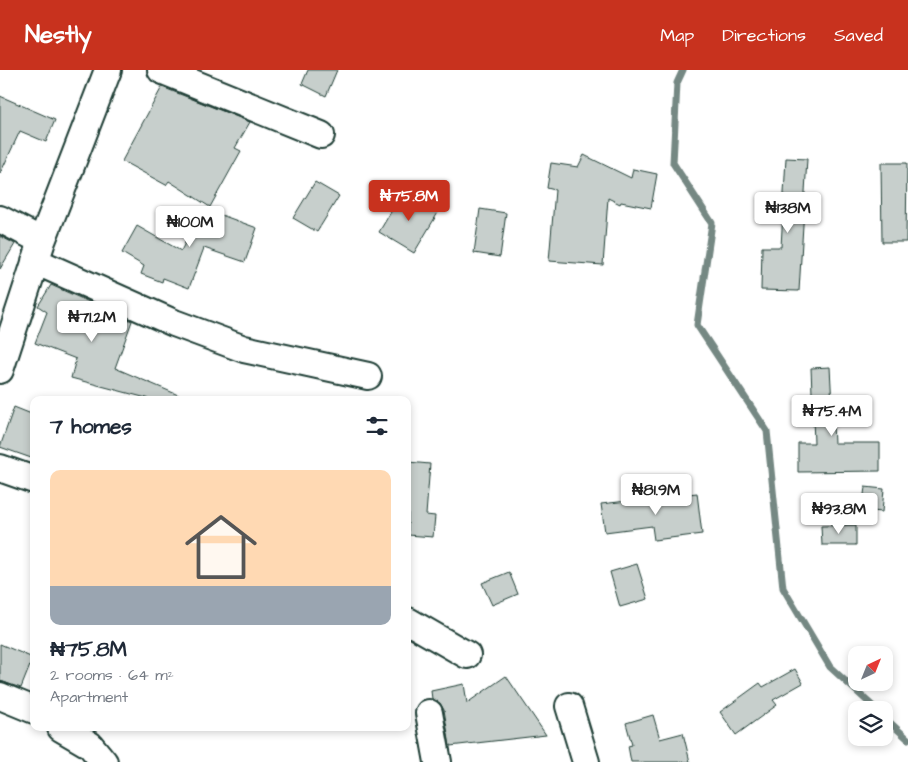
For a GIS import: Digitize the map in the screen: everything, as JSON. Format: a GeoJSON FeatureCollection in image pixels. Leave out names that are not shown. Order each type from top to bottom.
{"type":"FeatureCollection","features":[{"type":"Feature","properties":{"kind":"street"},"geometry":{"type":"LineString","coordinates":[[0,370],[38,251],[108,70]]}},
{"type":"Feature","properties":{"kind":"street"},"geometry":{"type":"LineString","coordinates":[[161,70],[321,135]]}},
{"type":"Feature","properties":{"kind":"street"},"geometry":{"type":"LineString","coordinates":[[0,219],[38,251],[174,323],[244,349],[368,376]]}},
{"type":"Feature","properties":{"kind":"street"},"geometry":{"type":"LineString","coordinates":[[0,468],[30,479]]}},
{"type":"Feature","properties":{"kind":"street"},"geometry":{"type":"LineString","coordinates":[[411,623],[467,655]]}},
{"type":"Feature","properties":{"kind":"street"},"geometry":{"type":"LineString","coordinates":[[0,696],[30,708]]}},
{"type":"Feature","properties":{"kind":"street"},"geometry":{"type":"LineString","coordinates":[[569,706],[586,762]]}},
{"type":"Feature","properties":{"kind":"street"},"geometry":{"type":"LineString","coordinates":[[429,713],[438,762]]}},
{"type":"Feature","properties":{"kind":"street"},"geometry":{"type":"LineString","coordinates":[[66,731],[90,745],[104,762]]}},
{"type":"Feature","properties":{"kind":"building"},"geometry":{"type":"Polygon","coordinates":[[[308,70],[337,70],[326,96],[302,84],[308,70]]]}},
{"type":"Feature","properties":{"kind":"building"},"geometry":{"type":"Polygon","coordinates":[[[162,87],[250,122],[235,148],[241,151],[210,207],[169,181],[166,185],[122,161],[162,87]]]}},
{"type":"Feature","properties":{"kind":"building"},"geometry":{"type":"Polygon","coordinates":[[[0,96],[55,120],[46,142],[20,131],[0,174],[0,96]]]}},
{"type":"Feature","properties":{"kind":"building"},"geometry":{"type":"Polygon","coordinates":[[[584,155],[631,178],[633,169],[657,174],[651,208],[621,202],[620,204],[608,198],[603,265],[549,261],[555,190],[547,188],[551,163],[578,167],[584,155]]]}},
{"type":"Feature","properties":{"kind":"building"},"geometry":{"type":"Polygon","coordinates":[[[786,158],[807,159],[799,291],[761,290],[762,247],[781,247],[786,158]]]}},
{"type":"Feature","properties":{"kind":"building"},"geometry":{"type":"Polygon","coordinates":[[[881,163],[907,163],[906,242],[882,242],[881,163]]]}},
{"type":"Feature","properties":{"kind":"building"},"geometry":{"type":"Polygon","coordinates":[[[315,182],[339,196],[317,232],[293,218],[315,182]]]}},
{"type":"Feature","properties":{"kind":"building"},"geometry":{"type":"Polygon","coordinates":[[[404,190],[439,211],[414,253],[379,232],[404,190]]]}},
{"type":"Feature","properties":{"kind":"building"},"geometry":{"type":"Polygon","coordinates":[[[202,208],[257,228],[245,262],[204,248],[189,288],[163,278],[162,282],[141,274],[144,266],[122,253],[137,226],[181,251],[202,208]]]}},
{"type":"Feature","properties":{"kind":"building"},"geometry":{"type":"Polygon","coordinates":[[[480,209],[506,213],[500,257],[474,253],[480,209]]]}},
{"type":"Feature","properties":{"kind":"building"},"geometry":{"type":"Polygon","coordinates":[[[0,236],[15,244],[0,269],[0,236]]]}},
{"type":"Feature","properties":{"kind":"building"},"geometry":{"type":"Polygon","coordinates":[[[51,285],[132,321],[115,368],[181,396],[139,396],[71,378],[76,359],[35,343],[47,312],[38,306],[51,285]]]}},
{"type":"Feature","properties":{"kind":"building"},"geometry":{"type":"Polygon","coordinates":[[[830,367],[834,443],[880,443],[880,471],[798,472],[798,443],[814,443],[811,368],[830,367]]]}},
{"type":"Feature","properties":{"kind":"building"},"geometry":{"type":"Polygon","coordinates":[[[14,407],[30,413],[30,458],[0,447],[14,407]]]}},
{"type":"Feature","properties":{"kind":"building"},"geometry":{"type":"Polygon","coordinates":[[[411,462],[430,464],[426,515],[435,516],[433,537],[411,535],[411,462]]]}},
{"type":"Feature","properties":{"kind":"building"},"geometry":{"type":"Polygon","coordinates":[[[865,487],[884,489],[882,512],[862,510],[865,487]]]}},
{"type":"Feature","properties":{"kind":"building"},"geometry":{"type":"Polygon","coordinates":[[[697,493],[702,534],[654,540],[652,526],[605,532],[601,504],[697,493]]]}},
{"type":"Feature","properties":{"kind":"building"},"geometry":{"type":"Polygon","coordinates":[[[856,525],[856,545],[822,545],[821,526],[856,525]]]}},
{"type":"Feature","properties":{"kind":"building"},"geometry":{"type":"Polygon","coordinates":[[[637,564],[648,599],[620,607],[610,572],[637,564]]]}},
{"type":"Feature","properties":{"kind":"building"},"geometry":{"type":"Polygon","coordinates":[[[509,572],[518,594],[492,605],[482,583],[509,572]]]}},
{"type":"Feature","properties":{"kind":"building"},"geometry":{"type":"Polygon","coordinates":[[[0,644],[30,657],[30,666],[21,688],[0,681],[0,644]]]}},
{"type":"Feature","properties":{"kind":"building"},"geometry":{"type":"Polygon","coordinates":[[[795,669],[803,683],[773,700],[777,705],[736,735],[720,712],[760,683],[763,687],[795,669]]]}},
{"type":"Feature","properties":{"kind":"building"},"geometry":{"type":"Polygon","coordinates":[[[506,676],[546,735],[450,746],[444,710],[440,703],[432,699],[431,691],[464,684],[467,703],[506,676]]]}},
{"type":"Feature","properties":{"kind":"building"},"geometry":{"type":"Polygon","coordinates":[[[653,715],[660,739],[683,733],[690,762],[631,762],[628,746],[632,745],[626,723],[653,715]]]}},
{"type":"Feature","properties":{"kind":"waterway"},"geometry":{"type":"LineString","coordinates":[[683,70],[677,83],[673,163],[712,223],[697,325],[767,431],[783,588],[830,667],[867,701]]}},
{"type":"Feature","properties":{"kind":"waterway"},"geometry":{"type":"LineString","coordinates":[[893,725],[908,739]]}}]}
